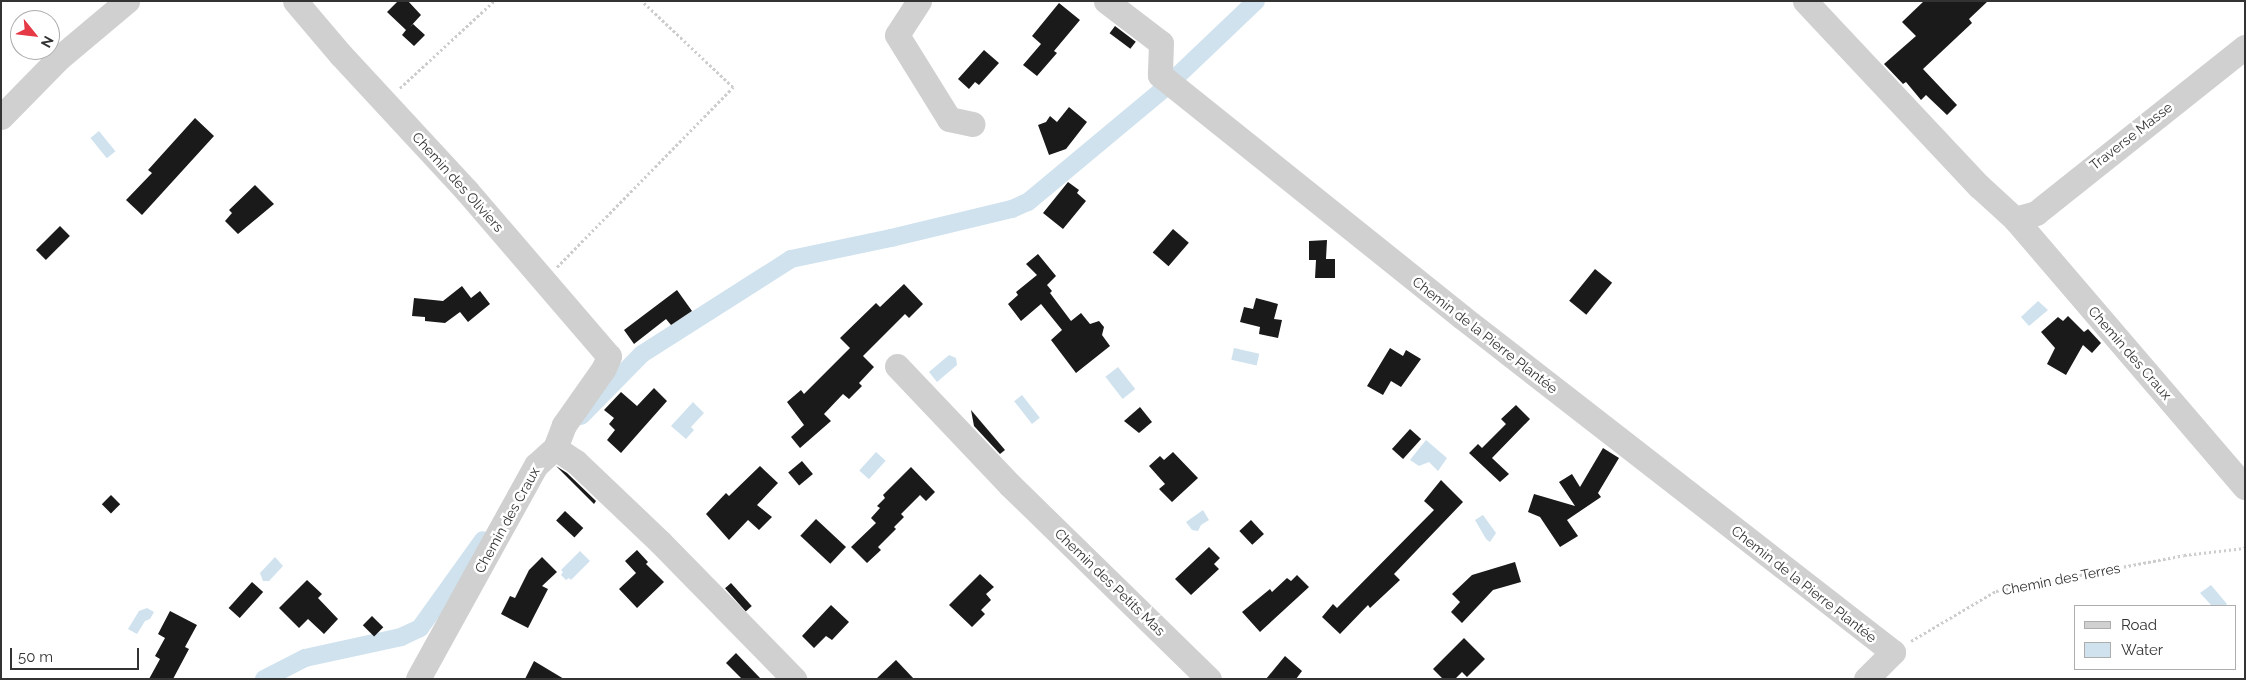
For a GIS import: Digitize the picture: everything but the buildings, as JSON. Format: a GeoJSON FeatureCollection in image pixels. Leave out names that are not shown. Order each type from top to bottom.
{"type":"FeatureCollection","features":[{"type":"Feature","properties":{"kind":"street"},"geometry":{"type":"LineString","coordinates":[[1,116],[59,58],[127,1]]}},
{"type":"Feature","properties":{"kind":"street","name":"Chemin des Oliviers"},"geometry":{"type":"LineString","coordinates":[[295,1],[384,102],[466,190],[609,356],[604,368]]}},
{"type":"Feature","properties":{"kind":"street"},"geometry":{"type":"LineString","coordinates":[[919,1],[896,35],[949,119],[972,124]]}},
{"type":"Feature","properties":{"kind":"street","name":"Chemin de la Pierre Plantée"},"geometry":{"type":"LineString","coordinates":[[1106,1],[1161,43],[1160,75],[1462,318],[1893,652]]}},
{"type":"Feature","properties":{"kind":"street","name":"Chemin des Craux"},"geometry":{"type":"LineString","coordinates":[[1814,4],[1979,186],[2015,219],[2245,487]]}},
{"type":"Feature","properties":{"kind":"street","name":"Traverse Masse"},"geometry":{"type":"LineString","coordinates":[[2015,219],[2036,212],[2245,48]]}},
{"type":"Feature","properties":{"kind":"street","name":"Chemin des Petits Mas"},"geometry":{"type":"LineString","coordinates":[[897,366],[1010,485],[1209,679]]}},
{"type":"Feature","properties":{"kind":"street","name":"Chemin des Craux"},"geometry":{"type":"LineString","coordinates":[[418,679],[536,466],[555,448],[564,425],[604,368]]}},
{"type":"Feature","properties":{"kind":"street"},"geometry":{"type":"LineString","coordinates":[[555,448],[576,462],[660,542],[794,679]]}},
{"type":"Feature","properties":{"kind":"street"},"geometry":{"type":"LineString","coordinates":[[1866,679],[1893,652]]}},
{"type":"Feature","properties":{"kind":"path"},"geometry":{"type":"LineString","coordinates":[[384,102],[494,1]]}},
{"type":"Feature","properties":{"kind":"path"},"geometry":{"type":"LineString","coordinates":[[544,279],[733,87],[642,1]]}},
{"type":"Feature","properties":{"kind":"path","name":"Chemin des Terres"},"geometry":{"type":"LineString","coordinates":[[1893,652],[1996,591],[2184,555],[2245,548]]}},
{"type":"Feature","properties":{"kind":"water"},"geometry":{"type":"Polygon","coordinates":[[[99,131],[115,151],[107,158],[90,138],[99,131]]]}},
{"type":"Feature","properties":{"kind":"water"},"geometry":{"type":"Polygon","coordinates":[[[2038,301],[2048,310],[2029,326],[2021,317],[2038,301]]]}},
{"type":"Feature","properties":{"kind":"water"},"geometry":{"type":"Polygon","coordinates":[[[1234,348],[1259,354],[1257,366],[1231,360],[1234,348]]]}},
{"type":"Feature","properties":{"kind":"water"},"geometry":{"type":"Polygon","coordinates":[[[949,355],[956,358],[957,365],[937,382],[929,372],[949,355]]]}},
{"type":"Feature","properties":{"kind":"water"},"geometry":{"type":"Polygon","coordinates":[[[1118,367],[1135,389],[1123,399],[1105,377],[1118,367]]]}},
{"type":"Feature","properties":{"kind":"water"},"geometry":{"type":"Polygon","coordinates":[[[1022,395],[1040,418],[1032,424],[1014,401],[1022,395]]]}},
{"type":"Feature","properties":{"kind":"water"},"geometry":{"type":"Polygon","coordinates":[[[693,402],[704,413],[691,427],[694,430],[686,439],[671,426],[693,402]]]}},
{"type":"Feature","properties":{"kind":"water"},"geometry":{"type":"Polygon","coordinates":[[[1426,440],[1447,458],[1438,471],[1429,462],[1419,466],[1410,460],[1426,440]]]}},
{"type":"Feature","properties":{"kind":"water"},"geometry":{"type":"Polygon","coordinates":[[[876,452],[886,461],[869,479],[859,471],[876,452]]]}},
{"type":"Feature","properties":{"kind":"water"},"geometry":{"type":"Polygon","coordinates":[[[1203,510],[1209,520],[1201,525],[1198,531],[1192,530],[1186,522],[1203,510]]]}},
{"type":"Feature","properties":{"kind":"water"},"geometry":{"type":"Polygon","coordinates":[[[1483,515],[1496,533],[1490,542],[1486,539],[1475,520],[1483,515]]]}},
{"type":"Feature","properties":{"kind":"water"},"geometry":{"type":"Polygon","coordinates":[[[580,551],[590,561],[571,580],[569,578],[566,580],[561,575],[563,572],[561,570],[580,551]]]}},
{"type":"Feature","properties":{"kind":"water"},"geometry":{"type":"Polygon","coordinates":[[[275,557],[283,566],[269,581],[263,581],[260,573],[275,557]]]}},
{"type":"Feature","properties":{"kind":"water"},"geometry":{"type":"Polygon","coordinates":[[[2211,585],[2227,604],[2211,605],[2200,593],[2211,585]]]}},
{"type":"Feature","properties":{"kind":"water"},"geometry":{"type":"Polygon","coordinates":[[[147,608],[154,612],[150,619],[145,621],[137,634],[128,629],[139,611],[147,608]]]}},
{"type":"Feature","properties":{"kind":"waterway"},"geometry":{"type":"LineString","coordinates":[[1172,81],[1256,1]]}},
{"type":"Feature","properties":{"kind":"waterway"},"geometry":{"type":"LineString","coordinates":[[581,416],[642,354],[791,259],[891,238],[1012,209],[1028,202],[1166,87]]}},
{"type":"Feature","properties":{"kind":"waterway"},"geometry":{"type":"LineString","coordinates":[[264,679],[305,658],[401,637],[420,628],[483,540]]}}]}
